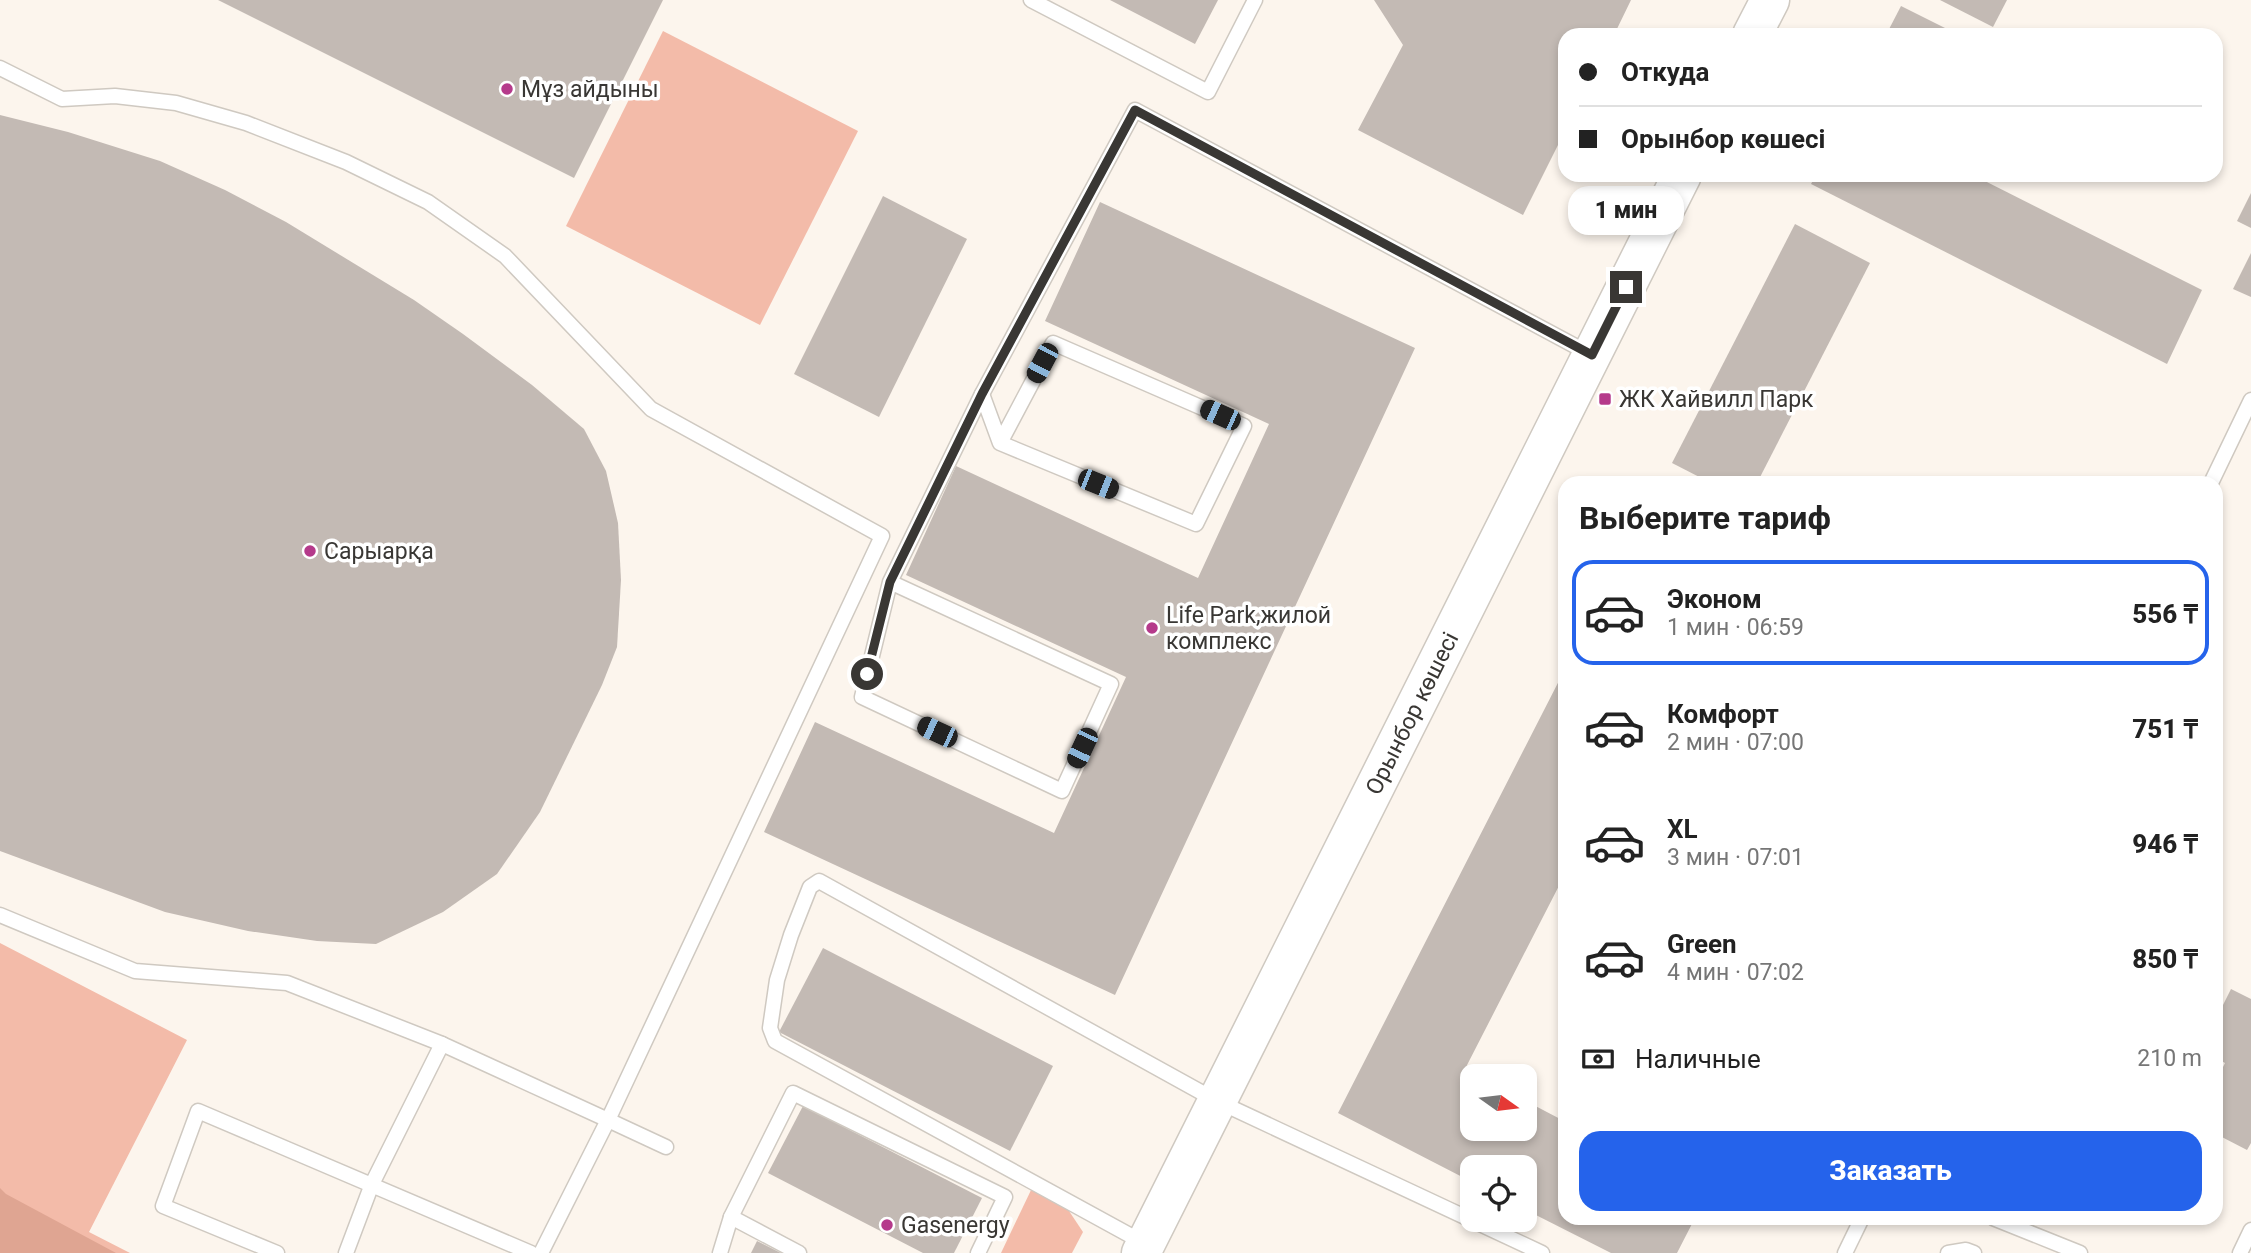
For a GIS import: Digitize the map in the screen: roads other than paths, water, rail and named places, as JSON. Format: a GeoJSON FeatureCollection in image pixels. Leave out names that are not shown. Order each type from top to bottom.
{"type":"FeatureCollection","features":[{"type":"Feature","properties":{"kind":"street"},"geometry":{"type":"LineString","coordinates":[[1756,28],[1770,0]]}},
{"type":"Feature","properties":{"kind":"street","name":"Орынбор көшесі"},"geometry":{"type":"LineString","coordinates":[[1143,1248],[1678,182]]}},
{"type":"Feature","properties":{"kind":"lane"},"geometry":{"type":"LineString","coordinates":[[1031,0],[1208,92],[1255,0]]}},
{"type":"Feature","properties":{"kind":"lane"},"geometry":{"type":"LineString","coordinates":[[0,68],[61,99],[115,96],[176,103],[247,123],[346,162],[428,202],[505,256],[651,409],[882,536],[608,1121],[541,1253]]}},
{"type":"Feature","properties":{"kind":"lane"},"geometry":{"type":"LineString","coordinates":[[890,582],[1111,684],[1062,791],[862,697],[890,582],[982,394],[1135,110],[1592,355]]}},
{"type":"Feature","properties":{"kind":"lane"},"geometry":{"type":"LineString","coordinates":[[982,394],[1000,443],[1196,524],[1244,426],[1053,343],[1000,443]]}},
{"type":"Feature","properties":{"kind":"lane"},"geometry":{"type":"LineString","coordinates":[[2214,476],[2251,400]]}},
{"type":"Feature","properties":{"kind":"lane"},"geometry":{"type":"LineString","coordinates":[[1143,1248],[775,1041],[770,1028],[777,980],[790,935],[810,887],[819,881],[1217,1101],[1542,1253]]}},
{"type":"Feature","properties":{"kind":"lane"},"geometry":{"type":"LineString","coordinates":[[0,915],[135,971],[287,983],[442,1044],[666,1147]]}},
{"type":"Feature","properties":{"kind":"lane"},"geometry":{"type":"LineString","coordinates":[[346,1253],[372,1184],[442,1044]]}},
{"type":"Feature","properties":{"kind":"lane"},"geometry":{"type":"LineString","coordinates":[[720,1253],[732,1217],[793,1093],[1005,1197],[978,1253]]}},
{"type":"Feature","properties":{"kind":"lane"},"geometry":{"type":"LineString","coordinates":[[276,1253],[163,1206],[198,1111],[531,1253]]}},
{"type":"Feature","properties":{"kind":"lane"},"geometry":{"type":"LineString","coordinates":[[732,1217],[799,1253]]}},
{"type":"Feature","properties":{"kind":"lane"},"geometry":{"type":"LineString","coordinates":[[1845,1253],[1859,1225]]}},
{"type":"Feature","properties":{"kind":"lane"},"geometry":{"type":"LineString","coordinates":[[2010,1225],[2080,1253]]}},
{"type":"Feature","properties":{"kind":"lane"},"geometry":{"type":"LineString","coordinates":[[2239,1253],[2251,1230]]}},
{"type":"Feature","properties":{"kind":"lane"},"geometry":{"type":"LineString","coordinates":[[1948,1253],[1966,1250],[1974,1253]]}},
{"type":"Feature","properties":{"kind":"place","name":"Мұз айдыны"},"geometry":{"type":"Point","coordinates":[507,89]}},
{"type":"Feature","properties":{"kind":"place","name":"ЖК Хайвилл Парк"},"geometry":{"type":"Point","coordinates":[1605,399]}},
{"type":"Feature","properties":{"kind":"place","name":"Сарыарқа"},"geometry":{"type":"Point","coordinates":[310,551]}},
{"type":"Feature","properties":{"kind":"place","name":"Life Park,жилой комплекс"},"geometry":{"type":"Point","coordinates":[1152,628]}},
{"type":"Feature","properties":{"kind":"place","name":"Gasenergy"},"geometry":{"type":"Point","coordinates":[887,1225]}}]}
